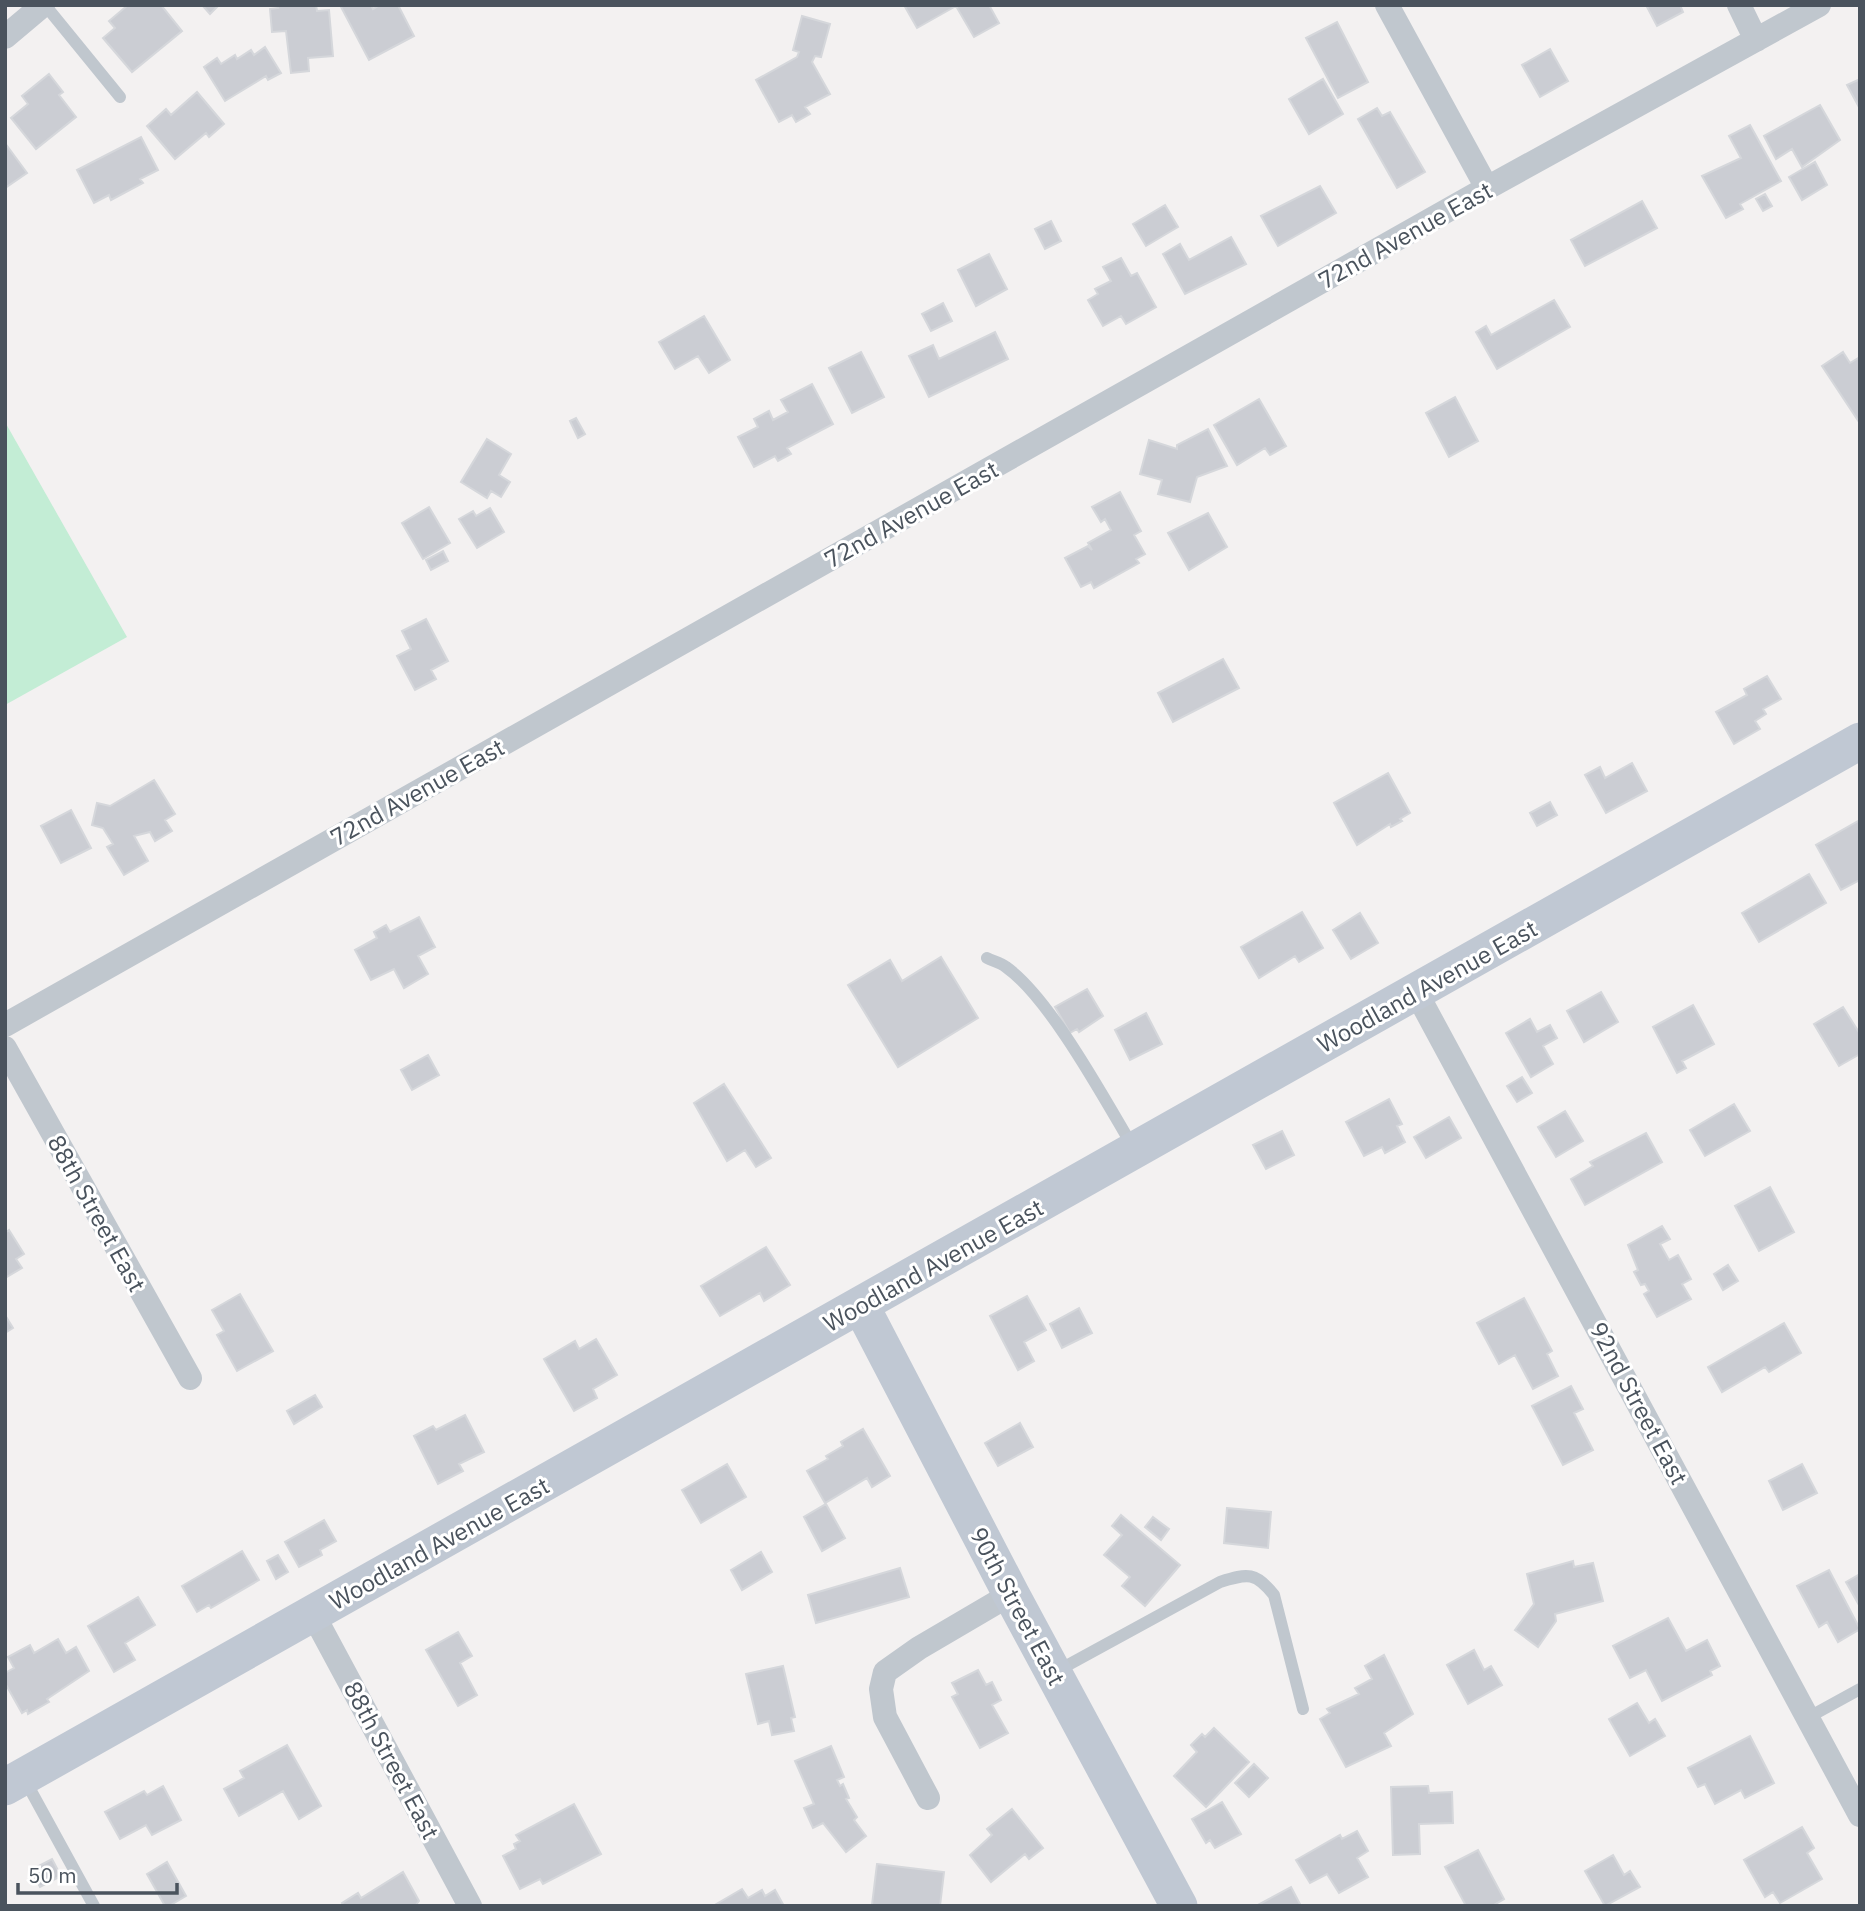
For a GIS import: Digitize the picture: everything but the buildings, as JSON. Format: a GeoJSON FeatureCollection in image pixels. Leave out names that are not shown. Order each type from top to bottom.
{"type":"FeatureCollection","features":[{"type":"Feature","properties":{"kind":"street"},"geometry":{"type":"LineString","coordinates":[[5,37],[44,5]]}},
{"type":"Feature","properties":{"kind":"street"},"geometry":{"type":"LineString","coordinates":[[1387,5],[1488,188]]}},
{"type":"Feature","properties":{"kind":"street"},"geometry":{"type":"LineString","coordinates":[[1739,5],[1756,40]]}},
{"type":"Feature","properties":{"kind":"street","name":"72nd Avenue East"},"geometry":{"type":"LineString","coordinates":[[5,1025],[1488,188],[1819,5]]}},
{"type":"Feature","properties":{"kind":"street","name":"Woodland Avenue East"},"geometry":{"type":"LineString","coordinates":[[14,1782],[1860,741]]}},
{"type":"Feature","properties":{"kind":"street","name":"92nd Street East"},"geometry":{"type":"LineString","coordinates":[[1416,992],[1860,1815]]}},
{"type":"Feature","properties":{"kind":"street","name":"88th Street East"},"geometry":{"type":"LineString","coordinates":[[5,1048],[190,1378]]}},
{"type":"Feature","properties":{"kind":"street","name":"90th Street East"},"geometry":{"type":"LineString","coordinates":[[861,1306],[1011,1594],[1179,1906]]}},
{"type":"Feature","properties":{"kind":"street"},"geometry":{"type":"LineString","coordinates":[[928,1798],[885,1717],[881,1689],[885,1672],[919,1647],[1011,1594]]}},
{"type":"Feature","properties":{"kind":"street","name":"88th Street East"},"geometry":{"type":"LineString","coordinates":[[313,1614],[470,1906]]}},
{"type":"Feature","properties":{"kind":"lane"},"geometry":{"type":"LineString","coordinates":[[44,5],[120,97]]}},
{"type":"Feature","properties":{"kind":"lane"},"geometry":{"type":"LineString","coordinates":[[987,958],[1006,967],[1038,999],[1104,1097],[1135,1151]]}},
{"type":"Feature","properties":{"kind":"lane"},"geometry":{"type":"LineString","coordinates":[[1053,1673],[1220,1582],[1245,1574],[1263,1581],[1274,1595],[1303,1709]]}},
{"type":"Feature","properties":{"kind":"lane"},"geometry":{"type":"LineString","coordinates":[[1809,1717],[1860,1689]]}},
{"type":"Feature","properties":{"kind":"lane"},"geometry":{"type":"LineString","coordinates":[[14,1782],[94,1906]]}},
{"type":"Feature","properties":{"kind":"green space"},"geometry":{"type":"Polygon","coordinates":[[[5,422],[127,637],[5,705],[5,422]]]}}]}
